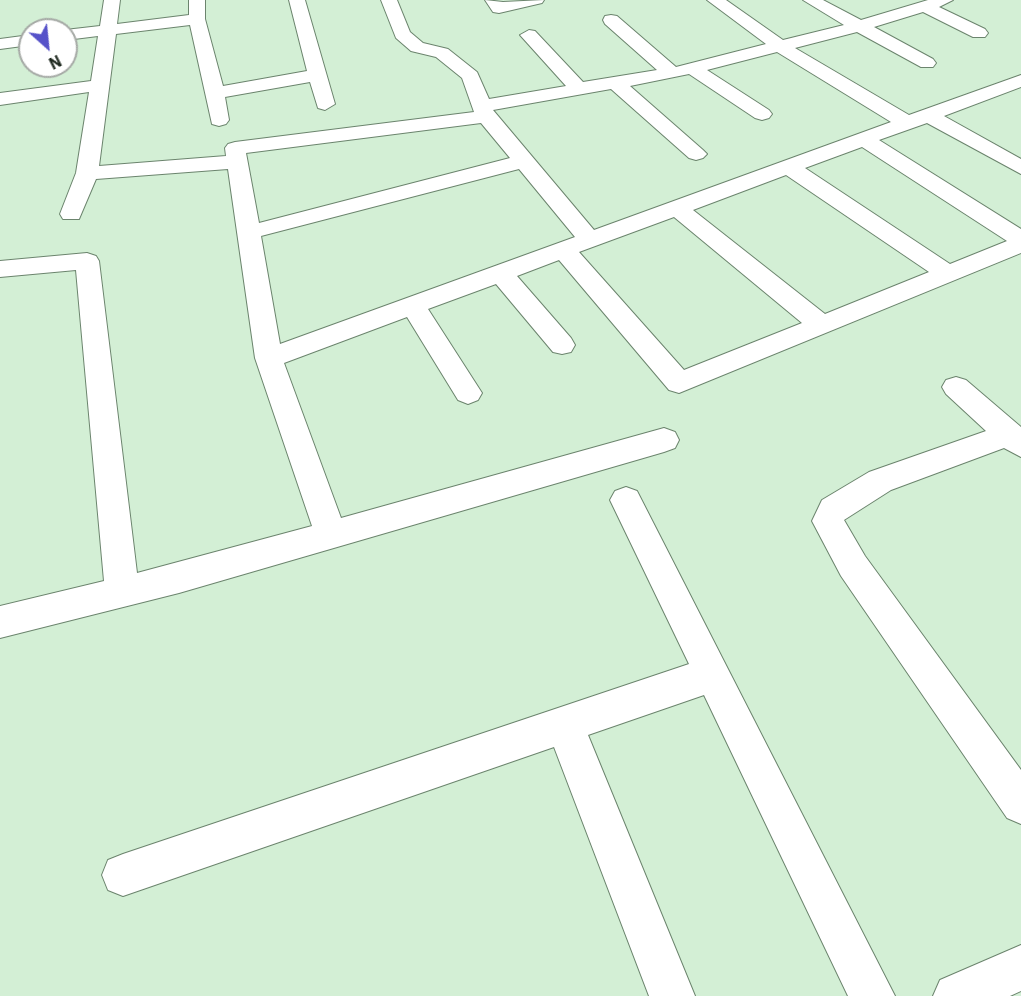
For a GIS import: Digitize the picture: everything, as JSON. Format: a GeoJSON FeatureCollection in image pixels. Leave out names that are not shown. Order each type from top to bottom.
{"type":"FeatureCollection","features":[{"type":"Feature","properties":{"kind":"street"},"geometry":{"type":"LineString","coordinates":[[71,214],[87,173],[112,0]]}},
{"type":"Feature","properties":{"kind":"street"},"geometry":{"type":"LineString","coordinates":[[197,0],[197,19],[215,93],[219,120]]}},
{"type":"Feature","properties":{"kind":"street"},"geometry":{"type":"LineString","coordinates":[[297,0],[325,104]]}},
{"type":"Feature","properties":{"kind":"street"},"geometry":{"type":"LineString","coordinates":[[388,0],[402,34],[417,47],[442,52],[470,76],[483,111],[590,240]]}},
{"type":"Feature","properties":{"kind":"street"},"geometry":{"type":"LineString","coordinates":[[494,0],[499,8],[536,0]]}},
{"type":"Feature","properties":{"kind":"street"},"geometry":{"type":"LineString","coordinates":[[715,0],[780,46],[917,119],[1021,168]]}},
{"type":"Feature","properties":{"kind":"street"},"geometry":{"type":"LineString","coordinates":[[811,0],[927,63]]}},
{"type":"Feature","properties":{"kind":"street"},"geometry":{"type":"LineString","coordinates":[[331,534],[269,358],[235,148],[483,111],[672,73],[860,26],[945,0]]}},
{"type":"Feature","properties":{"kind":"street"},"geometry":{"type":"LineString","coordinates":[[924,6],[979,33]]}},
{"type":"Feature","properties":{"kind":"street"},"geometry":{"type":"LineString","coordinates":[[78,33],[197,19]]}},
{"type":"Feature","properties":{"kind":"street"},"geometry":{"type":"LineString","coordinates":[[611,20],[672,73]]}},
{"type":"Feature","properties":{"kind":"street"},"geometry":{"type":"LineString","coordinates":[[529,35],[580,90]]}},
{"type":"Feature","properties":{"kind":"street"},"geometry":{"type":"LineString","coordinates":[[0,44],[18,42]]}},
{"type":"Feature","properties":{"kind":"street"},"geometry":{"type":"LineString","coordinates":[[692,68],[762,114]]}},
{"type":"Feature","properties":{"kind":"street"},"geometry":{"type":"LineString","coordinates":[[215,93],[317,75]]}},
{"type":"Feature","properties":{"kind":"street"},"geometry":{"type":"LineString","coordinates":[[269,358],[1021,81]]}},
{"type":"Feature","properties":{"kind":"street"},"geometry":{"type":"LineString","coordinates":[[617,84],[696,154]]}},
{"type":"Feature","properties":{"kind":"street"},"geometry":{"type":"LineString","coordinates":[[0,99],[100,86]]}},
{"type":"Feature","properties":{"kind":"street"},"geometry":{"type":"LineString","coordinates":[[990,92],[1011,103]]}},
{"type":"Feature","properties":{"kind":"street"},"geometry":{"type":"LineString","coordinates":[[863,139],[1021,239]]}},
{"type":"Feature","properties":{"kind":"street"},"geometry":{"type":"LineString","coordinates":[[250,232],[525,161]]}},
{"type":"Feature","properties":{"kind":"street"},"geometry":{"type":"LineString","coordinates":[[87,173],[238,162]]}},
{"type":"Feature","properties":{"kind":"street"},"geometry":{"type":"LineString","coordinates":[[788,167],[949,274]]}},
{"type":"Feature","properties":{"kind":"street"},"geometry":{"type":"LineString","coordinates":[[676,208],[822,325]]}},
{"type":"Feature","properties":{"kind":"street"},"geometry":{"type":"LineString","coordinates":[[564,249],[679,383],[1021,244]]}},
{"type":"Feature","properties":{"kind":"street"},"geometry":{"type":"LineString","coordinates":[[0,269],[87,261],[122,590]]}},
{"type":"Feature","properties":{"kind":"street"},"geometry":{"type":"LineString","coordinates":[[501,273],[562,345]]}},
{"type":"Feature","properties":{"kind":"street"},"geometry":{"type":"LineString","coordinates":[[412,305],[468,393]]}},
{"type":"Feature","properties":{"kind":"street"},"geometry":{"type":"LineString","coordinates":[[956,387],[1015,439]]}},
{"type":"Feature","properties":{"kind":"street"},"geometry":{"type":"LineString","coordinates":[[1015,439],[880,481],[833,509],[828,521],[853,566],[1021,804]]}},
{"type":"Feature","properties":{"kind":"street"},"geometry":{"type":"LineString","coordinates":[[0,622],[122,590],[179,578],[664,440]]}},
{"type":"Feature","properties":{"kind":"street"},"geometry":{"type":"LineString","coordinates":[[626,500],[710,675],[872,996]]}},
{"type":"Feature","properties":{"kind":"street"},"geometry":{"type":"LineString","coordinates":[[123,875],[710,675]]}},
{"type":"Feature","properties":{"kind":"street"},"geometry":{"type":"LineString","coordinates":[[564,724],[672,996]]}},
{"type":"Feature","properties":{"kind":"street"},"geometry":{"type":"LineString","coordinates":[[956,996],[1021,968]]}}]}
